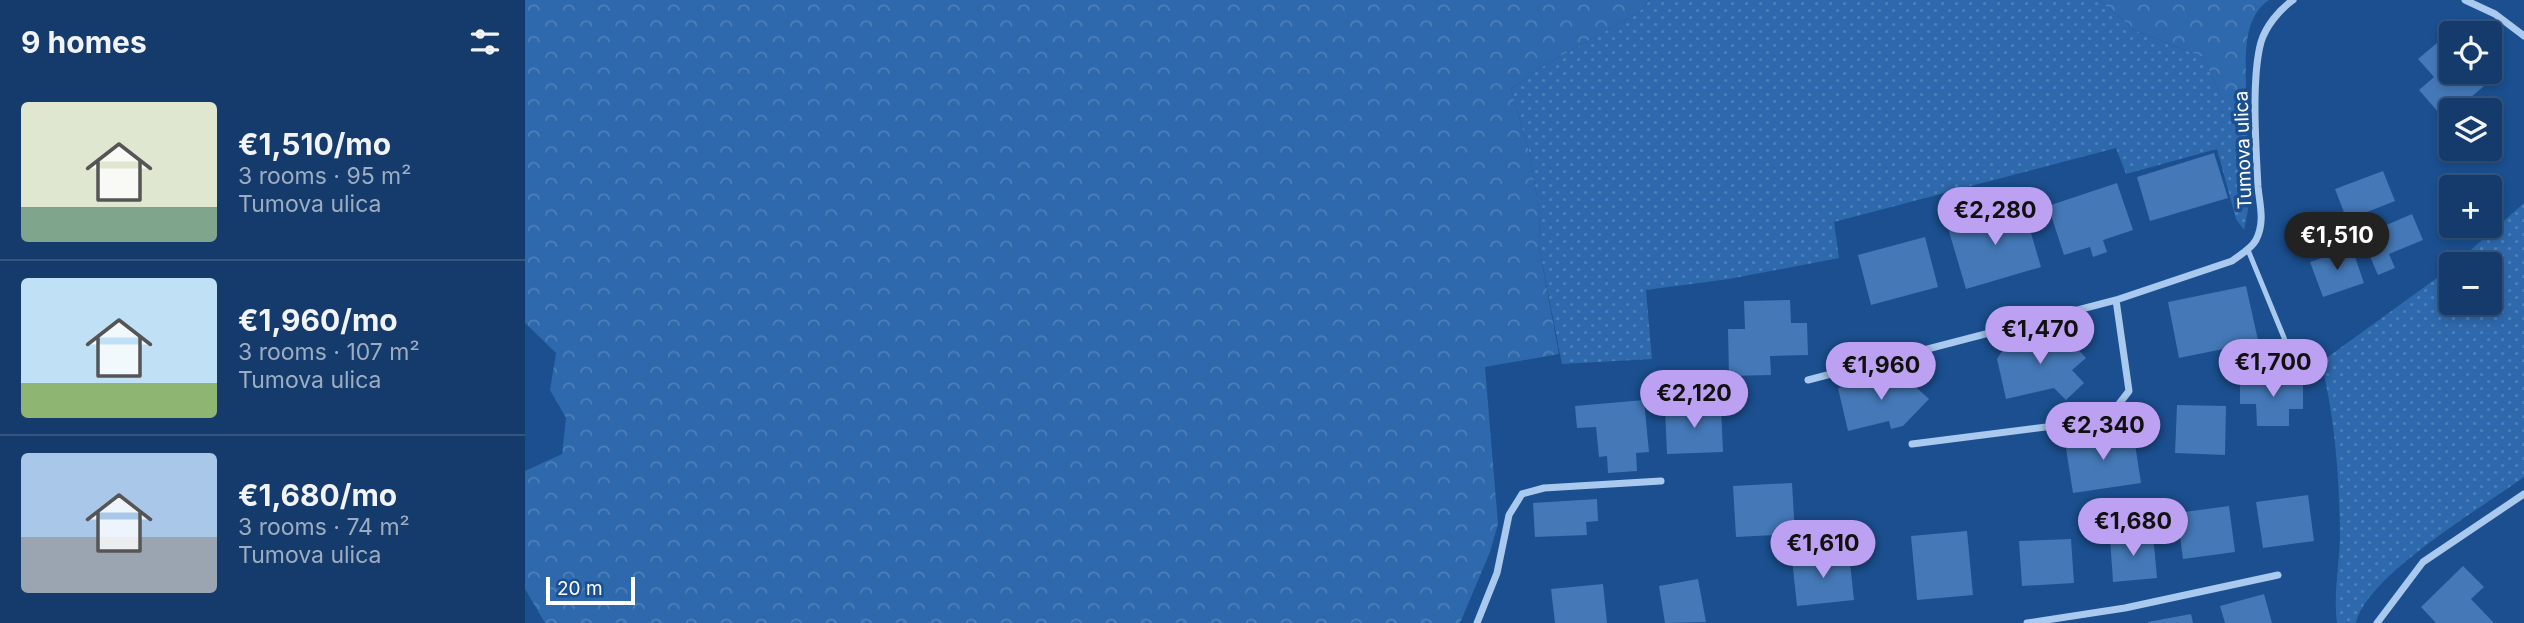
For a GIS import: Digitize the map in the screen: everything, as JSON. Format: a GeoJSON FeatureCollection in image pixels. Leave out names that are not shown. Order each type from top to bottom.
{"type":"FeatureCollection","features":[{"type":"Feature","properties":{"kind":"street","name":"Tumova ulica"},"geometry":{"type":"LineString","coordinates":[[2248,250],[2256,240],[2262,220],[2258,187],[2256,76],[2261,42],[2270,22],[2293,0]]}},
{"type":"Feature","properties":{"kind":"street"},"geometry":{"type":"LineString","coordinates":[[2465,0],[2495,15],[2524,36]]}},
{"type":"Feature","properties":{"kind":"street"},"geometry":{"type":"LineString","coordinates":[[1808,380],[2116,300],[2232,261],[2248,250]]}},
{"type":"Feature","properties":{"kind":"street"},"geometry":{"type":"LineString","coordinates":[[1912,444],[2094,421],[2115,409],[2129,391],[2116,300]]}},
{"type":"Feature","properties":{"kind":"street"},"geometry":{"type":"LineString","coordinates":[[1477,623],[1497,573],[1509,515],[1522,494],[1544,488],[1661,481]]}},
{"type":"Feature","properties":{"kind":"street"},"geometry":{"type":"LineString","coordinates":[[2377,623],[2423,562],[2524,494]]}},
{"type":"Feature","properties":{"kind":"street"},"geometry":{"type":"LineString","coordinates":[[2027,623],[2125,608],[2278,575]]}},
{"type":"Feature","properties":{"kind":"lane"},"geometry":{"type":"LineString","coordinates":[[2248,250],[2294,362]]}},
{"type":"Feature","properties":{"kind":"green space"},"geometry":{"type":"Polygon","coordinates":[[[525,0],[1650,0],[1638,13],[1548,63],[1511,89],[1529,152],[1540,214],[1539,247],[1559,354],[1485,367],[1498,524],[1490,552],[1460,623],[545,623],[525,589],[525,471],[562,454],[566,418],[550,390],[556,353],[525,323],[525,0]]]}},
{"type":"Feature","properties":{"kind":"green space"},"geometry":{"type":"Polygon","coordinates":[[[1650,0],[2099,0],[2136,31],[2203,57],[2223,100],[2246,100],[2250,200],[2244,230],[2236,219],[2217,149],[2126,174],[2116,148],[1834,222],[1839,258],[1729,279],[1646,290],[1652,359],[1562,364],[1539,247],[1540,214],[1529,152],[1511,89],[1548,63],[1638,13],[1650,0]]]}},
{"type":"Feature","properties":{"kind":"green space"},"geometry":{"type":"Polygon","coordinates":[[[2099,0],[2269,0],[2259,9],[2249,32],[2246,100],[2223,100],[2203,57],[2136,31],[2099,0]]]}},
{"type":"Feature","properties":{"kind":"green space"},"geometry":{"type":"Polygon","coordinates":[[[2524,203],[2524,477],[2403,564],[2381,584],[2365,604],[2356,623],[2337,623],[2339,489],[2333,425],[2321,362],[2439,276],[2439,315],[2502,315],[2502,252],[2469,252],[2484,238],[2502,238],[2502,222],[2524,203]]]}},
{"type":"Feature","properties":{"kind":"building"},"geometry":{"type":"Polygon","coordinates":[[[2439,41],[2439,84],[2486,84],[2470,98],[2439,98],[2439,113],[2419,90],[2434,77],[2418,59],[2439,41]]]}},
{"type":"Feature","properties":{"kind":"building"},"geometry":{"type":"Polygon","coordinates":[[[2214,153],[2228,198],[2150,221],[2137,177],[2214,153]]]}},
{"type":"Feature","properties":{"kind":"building"},"geometry":{"type":"Polygon","coordinates":[[[2383,171],[2395,201],[2347,220],[2335,189],[2383,171]]]}},
{"type":"Feature","properties":{"kind":"building"},"geometry":{"type":"Polygon","coordinates":[[[2117,183],[2133,230],[2103,240],[2107,252],[2093,257],[2090,247],[2064,255],[2048,206],[2117,183]]]}},
{"type":"Feature","properties":{"kind":"building"},"geometry":{"type":"Polygon","coordinates":[[[2023,206],[2041,267],[1966,289],[1948,228],[2023,206]]]}},
{"type":"Feature","properties":{"kind":"building"},"geometry":{"type":"Polygon","coordinates":[[[2412,214],[2423,240],[2389,254],[2395,268],[2378,275],[2361,236],[2412,214]]]}},
{"type":"Feature","properties":{"kind":"building"},"geometry":{"type":"Polygon","coordinates":[[[1925,237],[1938,287],[1871,305],[1858,255],[1925,237]]]}},
{"type":"Feature","properties":{"kind":"building"},"geometry":{"type":"Polygon","coordinates":[[[2352,248],[2364,283],[2323,297],[2310,262],[2352,248]]]}},
{"type":"Feature","properties":{"kind":"building"},"geometry":{"type":"Polygon","coordinates":[[[2246,286],[2258,340],[2250,341],[2253,358],[2226,363],[2223,349],[2179,358],[2168,302],[2246,286]]]}},
{"type":"Feature","properties":{"kind":"building"},"geometry":{"type":"Polygon","coordinates":[[[1790,300],[1791,323],[1807,323],[1808,355],[1770,356],[1771,375],[1729,376],[1728,329],[1745,329],[1744,301],[1790,300]]]}},
{"type":"Feature","properties":{"kind":"building"},"geometry":{"type":"Polygon","coordinates":[[[2062,332],[2086,358],[2072,370],[2084,383],[2066,400],[2054,388],[2006,399],[1997,359],[2006,345],[2062,332]]]}},
{"type":"Feature","properties":{"kind":"building"},"geometry":{"type":"Polygon","coordinates":[[[1900,373],[1929,399],[1903,426],[1891,429],[1889,421],[1848,431],[1838,388],[1900,373]]]}},
{"type":"Feature","properties":{"kind":"building"},"geometry":{"type":"Polygon","coordinates":[[[2303,379],[2303,409],[2289,409],[2289,426],[2257,426],[2256,404],[2240,404],[2240,380],[2303,379]]]}},
{"type":"Feature","properties":{"kind":"building"},"geometry":{"type":"Polygon","coordinates":[[[1644,400],[1649,452],[1636,453],[1637,471],[1608,473],[1607,456],[1599,457],[1596,427],[1577,428],[1575,406],[1644,400]]]}},
{"type":"Feature","properties":{"kind":"building"},"geometry":{"type":"Polygon","coordinates":[[[2177,405],[2226,406],[2225,455],[2175,453],[2177,405]]]}},
{"type":"Feature","properties":{"kind":"building"},"geometry":{"type":"Polygon","coordinates":[[[1721,407],[1723,452],[1667,454],[1665,408],[1721,407]]]}},
{"type":"Feature","properties":{"kind":"building"},"geometry":{"type":"Polygon","coordinates":[[[2133,431],[2141,483],[2073,493],[2065,442],[2133,431]]]}},
{"type":"Feature","properties":{"kind":"building"},"geometry":{"type":"Polygon","coordinates":[[[1792,483],[1795,534],[1736,537],[1733,486],[1792,483]]]}},
{"type":"Feature","properties":{"kind":"building"},"geometry":{"type":"Polygon","coordinates":[[[2308,495],[2314,541],[2263,548],[2256,502],[2308,495]]]}},
{"type":"Feature","properties":{"kind":"building"},"geometry":{"type":"Polygon","coordinates":[[[1597,499],[1598,521],[1586,522],[1587,535],[1535,537],[1533,503],[1597,499]]]}},
{"type":"Feature","properties":{"kind":"building"},"geometry":{"type":"Polygon","coordinates":[[[2229,506],[2235,552],[2183,559],[2177,513],[2229,506]]]}},
{"type":"Feature","properties":{"kind":"building"},"geometry":{"type":"Polygon","coordinates":[[[1967,531],[1973,595],[1917,600],[1911,536],[1967,531]]]}},
{"type":"Feature","properties":{"kind":"building"},"geometry":{"type":"Polygon","coordinates":[[[2153,534],[2157,578],[2113,582],[2110,538],[2153,534]]]}},
{"type":"Feature","properties":{"kind":"building"},"geometry":{"type":"Polygon","coordinates":[[[2071,539],[2074,583],[2022,586],[2019,541],[2071,539]]]}},
{"type":"Feature","properties":{"kind":"building"},"geometry":{"type":"Polygon","coordinates":[[[1849,553],[1854,600],[1797,606],[1792,559],[1849,553]]]}},
{"type":"Feature","properties":{"kind":"building"},"geometry":{"type":"Polygon","coordinates":[[[2463,566],[2484,587],[2471,599],[2494,623],[2436,623],[2421,607],[2463,566]]]}},
{"type":"Feature","properties":{"kind":"building"},"geometry":{"type":"Polygon","coordinates":[[[1698,579],[1706,622],[1665,623],[1659,586],[1698,579]]]}},
{"type":"Feature","properties":{"kind":"building"},"geometry":{"type":"Polygon","coordinates":[[[1603,584],[1607,623],[1555,623],[1551,589],[1603,584]]]}},
{"type":"Feature","properties":{"kind":"building"},"geometry":{"type":"Polygon","coordinates":[[[2264,594],[2272,623],[2225,623],[2220,606],[2264,594]]]}},
{"type":"Feature","properties":{"kind":"building"},"geometry":{"type":"Polygon","coordinates":[[[2191,614],[2193,623],[2148,623],[2148,622],[2191,614]]]}}]}
